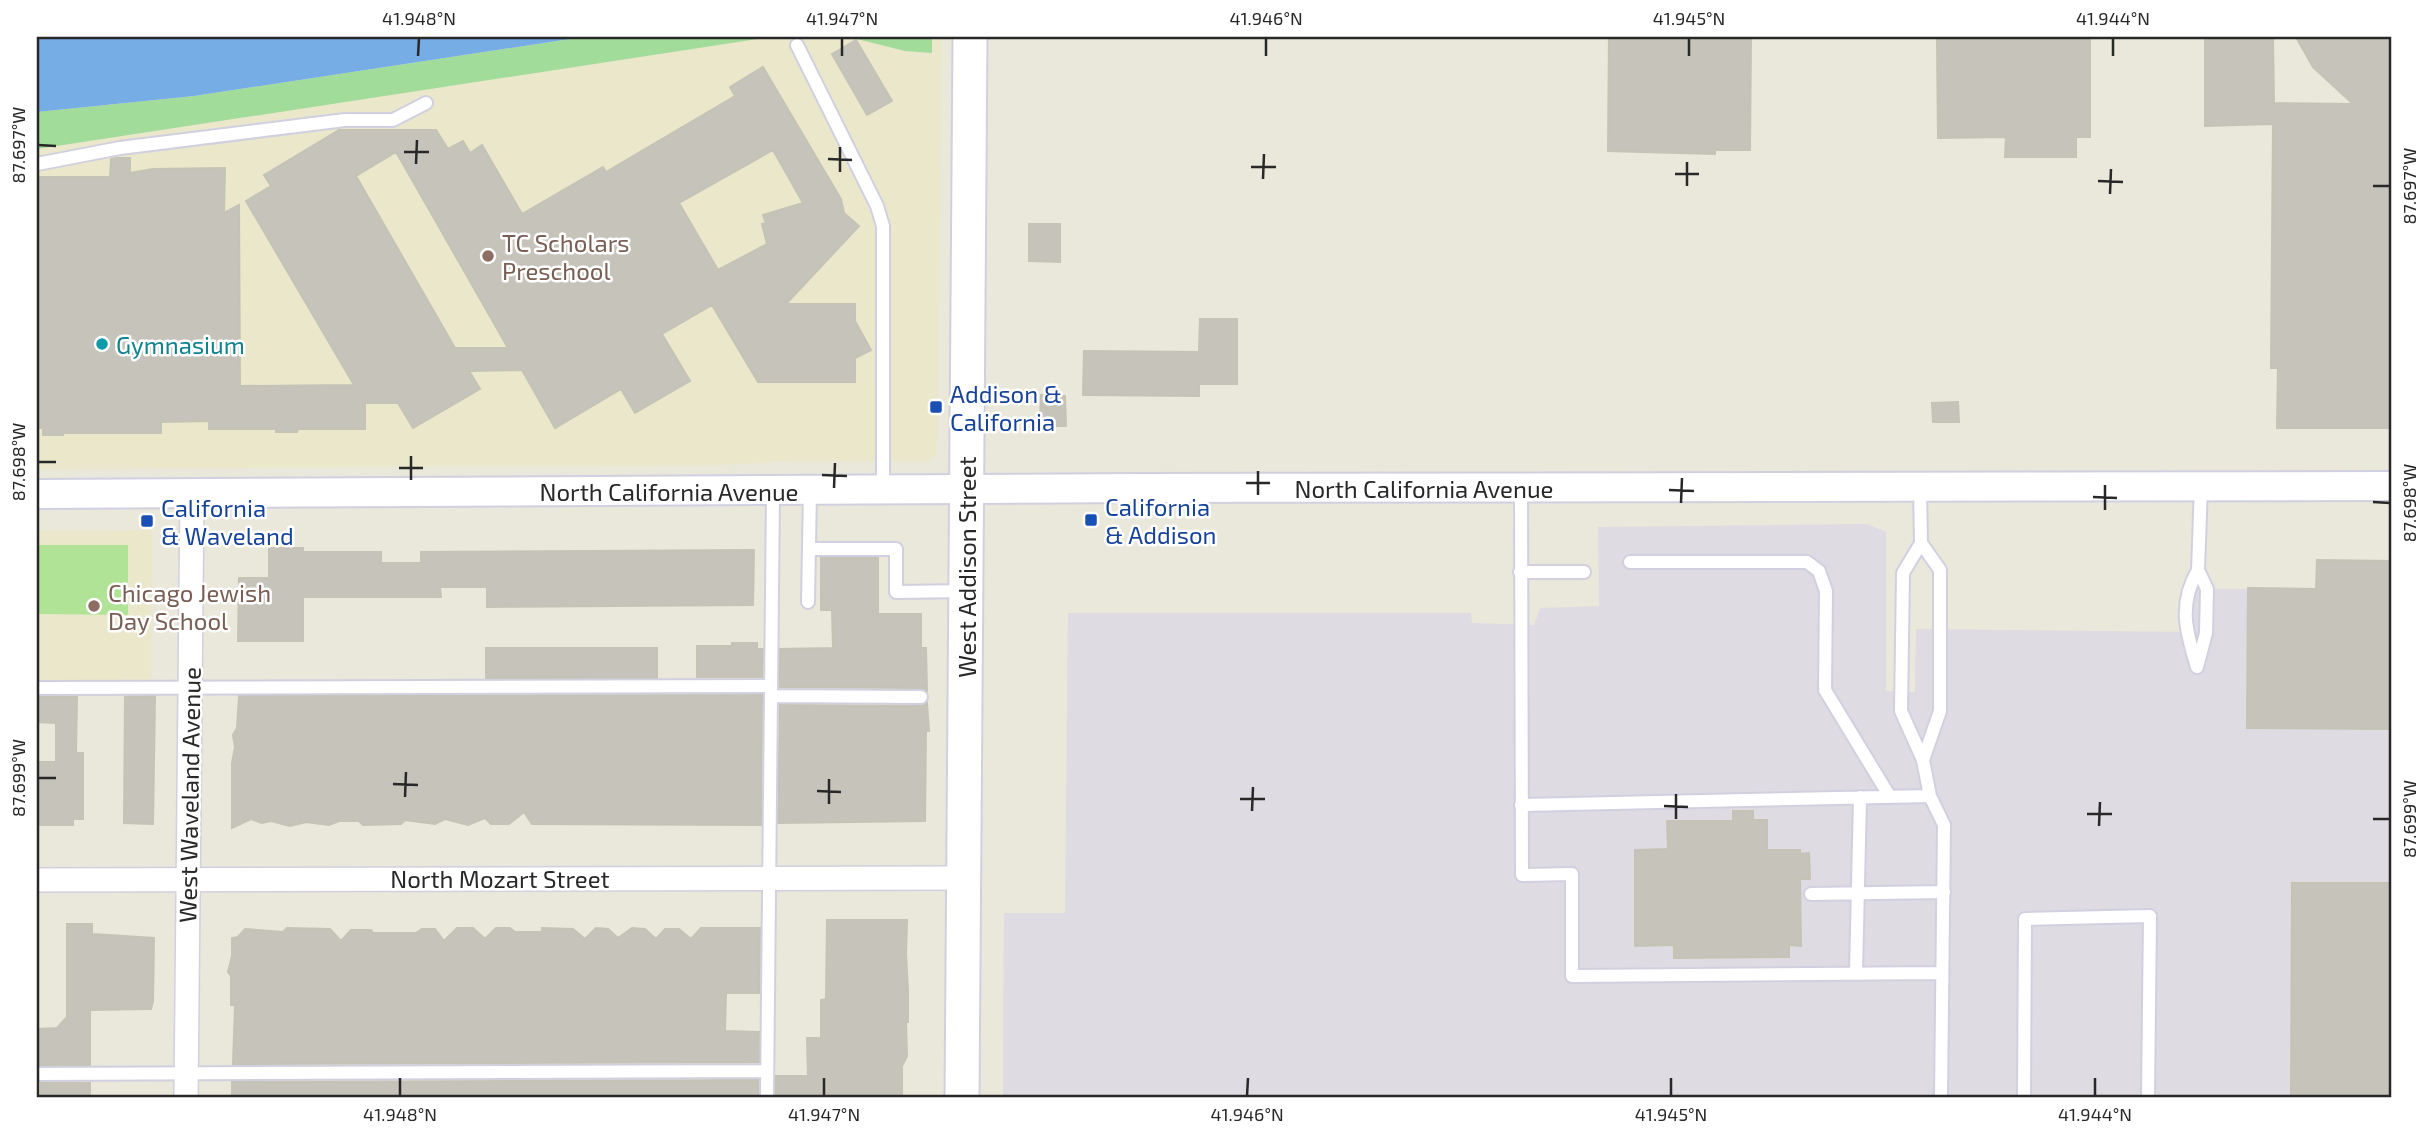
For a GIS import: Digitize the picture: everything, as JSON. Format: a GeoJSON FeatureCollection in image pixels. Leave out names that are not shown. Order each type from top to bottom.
{"type":"FeatureCollection","features":[{"type":"Feature","properties":{"kind":"main road","name":"West Addison Street"},"geometry":{"type":"LineString","coordinates":[[962,1097],[970,37]]}},
{"type":"Feature","properties":{"kind":"street","name":"North California Avenue"},"geometry":{"type":"LineString","coordinates":[[37,494],[2392,486]]}},
{"type":"Feature","properties":{"kind":"street","name":"West Waveland Avenue"},"geometry":{"type":"LineString","coordinates":[[186,1097],[192,494]]}},
{"type":"Feature","properties":{"kind":"street","name":"North Mozart Street"},"geometry":{"type":"LineString","coordinates":[[37,880],[964,878]]}},
{"type":"Feature","properties":{"kind":"lane"},"geometry":{"type":"LineString","coordinates":[[797,45],[877,206],[883,226],[883,490]]}},
{"type":"Feature","properties":{"kind":"lane"},"geometry":{"type":"LineString","coordinates":[[37,164],[120,148],[345,120],[393,120],[426,103]]}},
{"type":"Feature","properties":{"kind":"lane"},"geometry":{"type":"LineString","coordinates":[[1920,486],[1921,542],[1903,573],[1901,711],[1923,760],[1930,796],[1944,825],[1941,1097]]}},
{"type":"Feature","properties":{"kind":"lane"},"geometry":{"type":"LineString","coordinates":[[2198,570],[2207,589],[2206,633],[2197,667],[2186,632],[2188,588],[2198,570],[2201,486]]}},
{"type":"Feature","properties":{"kind":"lane"},"geometry":{"type":"LineString","coordinates":[[1521,488],[1521,875],[1572,874],[1572,976],[1942,973]]}},
{"type":"Feature","properties":{"kind":"lane"},"geometry":{"type":"LineString","coordinates":[[808,602],[810,490]]}},
{"type":"Feature","properties":{"kind":"lane"},"geometry":{"type":"LineString","coordinates":[[767,1097],[773,491]]}},
{"type":"Feature","properties":{"kind":"lane"},"geometry":{"type":"LineString","coordinates":[[1921,542],[1940,570],[1940,711],[1923,760]]}},
{"type":"Feature","properties":{"kind":"lane"},"geometry":{"type":"LineString","coordinates":[[809,549],[896,549],[896,592],[966,591]]}},
{"type":"Feature","properties":{"kind":"lane"},"geometry":{"type":"LineString","coordinates":[[1630,562],[1807,562],[1819,571],[1826,591],[1825,690],[1890,797]]}},
{"type":"Feature","properties":{"kind":"lane"},"geometry":{"type":"LineString","coordinates":[[1520,572],[1584,572]]}},
{"type":"Feature","properties":{"kind":"lane"},"geometry":{"type":"LineString","coordinates":[[37,688],[771,691],[921,697]]}},
{"type":"Feature","properties":{"kind":"lane"},"geometry":{"type":"LineString","coordinates":[[1521,805],[1930,796]]}},
{"type":"Feature","properties":{"kind":"lane"},"geometry":{"type":"LineString","coordinates":[[1856,974],[1860,797]]}},
{"type":"Feature","properties":{"kind":"lane"},"geometry":{"type":"LineString","coordinates":[[1811,894],[1944,892]]}},
{"type":"Feature","properties":{"kind":"lane"},"geometry":{"type":"LineString","coordinates":[[2024,1097],[2025,919],[2150,916],[2148,1097]]}},
{"type":"Feature","properties":{"kind":"lane"},"geometry":{"type":"LineString","coordinates":[[37,1074],[767,1071]]}},
{"type":"Feature","properties":{"kind":"shaded area","name":"TC Scholars Preschool"},"geometry":{"type":"Polygon","coordinates":[[[583,37],[942,37],[938,399],[936,454],[931,461],[794,461],[704,466],[37,469],[37,112],[194,96],[583,37]]]}},
{"type":"Feature","properties":{"kind":"shaded area"},"geometry":{"type":"Polygon","coordinates":[[[1867,524],[1886,532],[1886,691],[1915,692],[1916,629],[2193,632],[2195,589],[2316,589],[2317,560],[2392,561],[2392,1097],[1003,1097],[1004,913],[1065,913],[1068,613],[1471,613],[1472,623],[1534,625],[1540,608],[1599,606],[1598,527],[1867,524]]]}},
{"type":"Feature","properties":{"kind":"shaded area","name":"Chicago Jewish Day School"},"geometry":{"type":"Polygon","coordinates":[[[152,530],[151,681],[37,682],[37,531],[152,530]]]}},
{"type":"Feature","properties":{"kind":"green space"},"geometry":{"type":"Polygon","coordinates":[[[583,37],[771,37],[37,149],[37,112],[194,96],[583,37]]]}},
{"type":"Feature","properties":{"kind":"green space"},"geometry":{"type":"Polygon","coordinates":[[[849,37],[932,37],[932,53],[905,51],[849,37]]]}},
{"type":"Feature","properties":{"kind":"green space"},"geometry":{"type":"Polygon","coordinates":[[[37,545],[128,545],[128,615],[37,614],[37,545]]]}},
{"type":"Feature","properties":{"kind":"water"},"geometry":{"type":"Polygon","coordinates":[[[37,37],[583,37],[194,96],[37,112],[37,37]]]}},
{"type":"Feature","properties":{"kind":"building"},"geometry":{"type":"Polygon","coordinates":[[[1609,37],[1751,37],[1750,150],[1715,150],[1715,154],[1608,151],[1609,37]]]}},
{"type":"Feature","properties":{"kind":"building"},"geometry":{"type":"Polygon","coordinates":[[[1937,37],[2090,37],[2090,137],[2076,137],[2076,157],[2005,157],[2006,137],[1938,138],[1937,37]]]}},
{"type":"Feature","properties":{"kind":"building"},"geometry":{"type":"Polygon","coordinates":[[[2205,37],[2273,37],[2274,103],[2353,104],[2313,67],[2296,37],[2392,37],[2392,428],[2277,428],[2278,368],[2271,368],[2273,124],[2205,126],[2205,37]]]}},
{"type":"Feature","properties":{"kind":"building"},"geometry":{"type":"Polygon","coordinates":[[[856,40],[892,101],[867,115],[832,54],[856,40]]]}},
{"type":"Feature","properties":{"kind":"building"},"geometry":{"type":"Polygon","coordinates":[[[763,67],[841,199],[844,213],[859,226],[786,304],[855,304],[855,321],[871,350],[855,358],[855,382],[758,382],[712,305],[662,334],[690,381],[635,413],[621,389],[555,428],[522,370],[469,371],[480,389],[413,428],[398,403],[365,403],[365,429],[298,429],[297,432],[276,432],[276,429],[209,429],[209,421],[161,422],[161,433],[43,435],[43,428],[37,428],[37,177],[110,177],[111,159],[116,158],[130,158],[130,173],[153,169],[225,168],[224,213],[239,205],[240,386],[354,385],[246,201],[271,186],[264,175],[339,130],[436,130],[448,149],[463,141],[470,153],[482,145],[522,214],[603,167],[606,172],[735,96],[730,87],[763,67]],[[773,150],[679,203],[718,270],[767,244],[762,224],[766,223],[763,215],[803,203],[773,150]],[[396,152],[356,176],[455,348],[508,348],[415,185],[396,152]]]}},
{"type":"Feature","properties":{"kind":"building"},"geometry":{"type":"Polygon","coordinates":[[[1029,224],[1060,224],[1060,262],[1029,261],[1029,224]]]}},
{"type":"Feature","properties":{"kind":"building"},"geometry":{"type":"Polygon","coordinates":[[[1200,319],[1237,319],[1237,384],[1199,384],[1199,396],[1083,395],[1084,351],[1199,352],[1200,319]]]}},
{"type":"Feature","properties":{"kind":"building"},"geometry":{"type":"Polygon","coordinates":[[[1041,395],[1065,396],[1066,426],[1040,426],[1041,395]]]}},
{"type":"Feature","properties":{"kind":"building"},"geometry":{"type":"Polygon","coordinates":[[[1958,402],[1959,422],[1933,422],[1932,403],[1958,402]]]}},
{"type":"Feature","properties":{"kind":"building"},"geometry":{"type":"Polygon","coordinates":[[[269,548],[303,548],[303,552],[381,552],[381,563],[421,563],[421,552],[754,550],[753,605],[487,607],[487,587],[440,587],[441,597],[303,597],[303,641],[238,641],[239,578],[269,578],[269,548]]]}},
{"type":"Feature","properties":{"kind":"building"},"geometry":{"type":"Polygon","coordinates":[[[821,558],[878,558],[878,614],[921,614],[921,648],[926,648],[927,691],[921,688],[780,687],[780,649],[833,648],[832,610],[821,610],[821,558]]]}},
{"type":"Feature","properties":{"kind":"building"},"geometry":{"type":"Polygon","coordinates":[[[2317,560],[2392,561],[2392,729],[2247,728],[2248,588],[2316,589],[2317,560]]]}},
{"type":"Feature","properties":{"kind":"building"},"geometry":{"type":"Polygon","coordinates":[[[732,643],[757,643],[757,649],[763,649],[762,677],[697,677],[697,646],[732,646],[732,643]]]}},
{"type":"Feature","properties":{"kind":"building"},"geometry":{"type":"Polygon","coordinates":[[[486,648],[657,648],[657,678],[486,678],[486,648]]]}},
{"type":"Feature","properties":{"kind":"building"},"geometry":{"type":"Polygon","coordinates":[[[762,695],[761,825],[532,824],[524,812],[509,824],[491,824],[485,818],[468,825],[445,819],[435,824],[405,820],[401,824],[363,825],[359,821],[339,821],[329,825],[306,822],[290,826],[251,819],[232,828],[232,763],[235,747],[233,735],[237,728],[239,696],[762,695]]]}},
{"type":"Feature","properties":{"kind":"building"},"geometry":{"type":"Polygon","coordinates":[[[155,696],[153,824],[124,823],[125,697],[155,696]]]}},
{"type":"Feature","properties":{"kind":"building"},"geometry":{"type":"Polygon","coordinates":[[[37,697],[77,697],[76,753],[83,753],[83,819],[73,819],[73,825],[37,825],[37,762],[56,762],[56,723],[37,722],[37,697]]]}},
{"type":"Feature","properties":{"kind":"building"},"geometry":{"type":"Polygon","coordinates":[[[927,703],[929,731],[926,731],[925,821],[778,823],[780,705],[921,706],[927,703]]]}},
{"type":"Feature","properties":{"kind":"building"},"geometry":{"type":"Polygon","coordinates":[[[1733,811],[1753,811],[1753,820],[1767,820],[1767,850],[1800,850],[1800,854],[1809,853],[1810,879],[1800,879],[1801,946],[1789,945],[1789,957],[1674,958],[1674,945],[1635,946],[1635,850],[1668,849],[1667,821],[1733,821],[1733,811]]]}},
{"type":"Feature","properties":{"kind":"building"},"geometry":{"type":"Polygon","coordinates":[[[2292,883],[2392,883],[2392,1097],[2291,1097],[2292,883]]]}},
{"type":"Feature","properties":{"kind":"building"},"geometry":{"type":"Polygon","coordinates":[[[827,920],[907,920],[908,1022],[907,1056],[902,1066],[902,1097],[776,1097],[776,1076],[808,1076],[807,1038],[821,1038],[821,1000],[826,999],[827,920]]]}},
{"type":"Feature","properties":{"kind":"building"},"geometry":{"type":"Polygon","coordinates":[[[67,924],[92,924],[92,934],[154,938],[153,1001],[151,1009],[90,1010],[90,1065],[40,1065],[39,1029],[57,1028],[67,1017],[67,924]]]}},
{"type":"Feature","properties":{"kind":"building"},"geometry":{"type":"Polygon","coordinates":[[[287,928],[330,929],[341,941],[351,930],[416,933],[422,929],[435,929],[444,941],[457,928],[473,928],[485,939],[496,928],[510,928],[515,932],[542,932],[542,928],[573,929],[585,939],[596,928],[608,929],[618,938],[632,928],[645,929],[656,939],[665,929],[679,929],[691,939],[701,928],[760,928],[759,993],[726,993],[725,1031],[759,1032],[759,1062],[233,1064],[235,1005],[231,1005],[231,976],[228,972],[232,956],[232,938],[238,937],[245,929],[283,932],[287,928]]]}},
{"type":"Feature","properties":{"kind":"building"},"geometry":{"type":"Polygon","coordinates":[[[758,1080],[758,1097],[232,1097],[232,1082],[758,1080]]]}},
{"type":"Feature","properties":{"kind":"building"},"geometry":{"type":"Polygon","coordinates":[[[41,1083],[90,1083],[90,1097],[41,1097],[41,1083]]]}},
{"type":"Feature","properties":{"kind":"place","name":"TC Scholars Preschool"},"geometry":{"type":"Point","coordinates":[488,256]}},
{"type":"Feature","properties":{"kind":"place","name":"Gymnasium"},"geometry":{"type":"Point","coordinates":[102,344]}},
{"type":"Feature","properties":{"kind":"place","name":"Addison & California"},"geometry":{"type":"Point","coordinates":[936,407]}},
{"type":"Feature","properties":{"kind":"place","name":"California & Addison"},"geometry":{"type":"Point","coordinates":[1091,520]}},
{"type":"Feature","properties":{"kind":"place","name":"California & Waveland"},"geometry":{"type":"Point","coordinates":[147,521]}},
{"type":"Feature","properties":{"kind":"place","name":"Chicago Jewish Day School"},"geometry":{"type":"Point","coordinates":[94,606]}}]}
